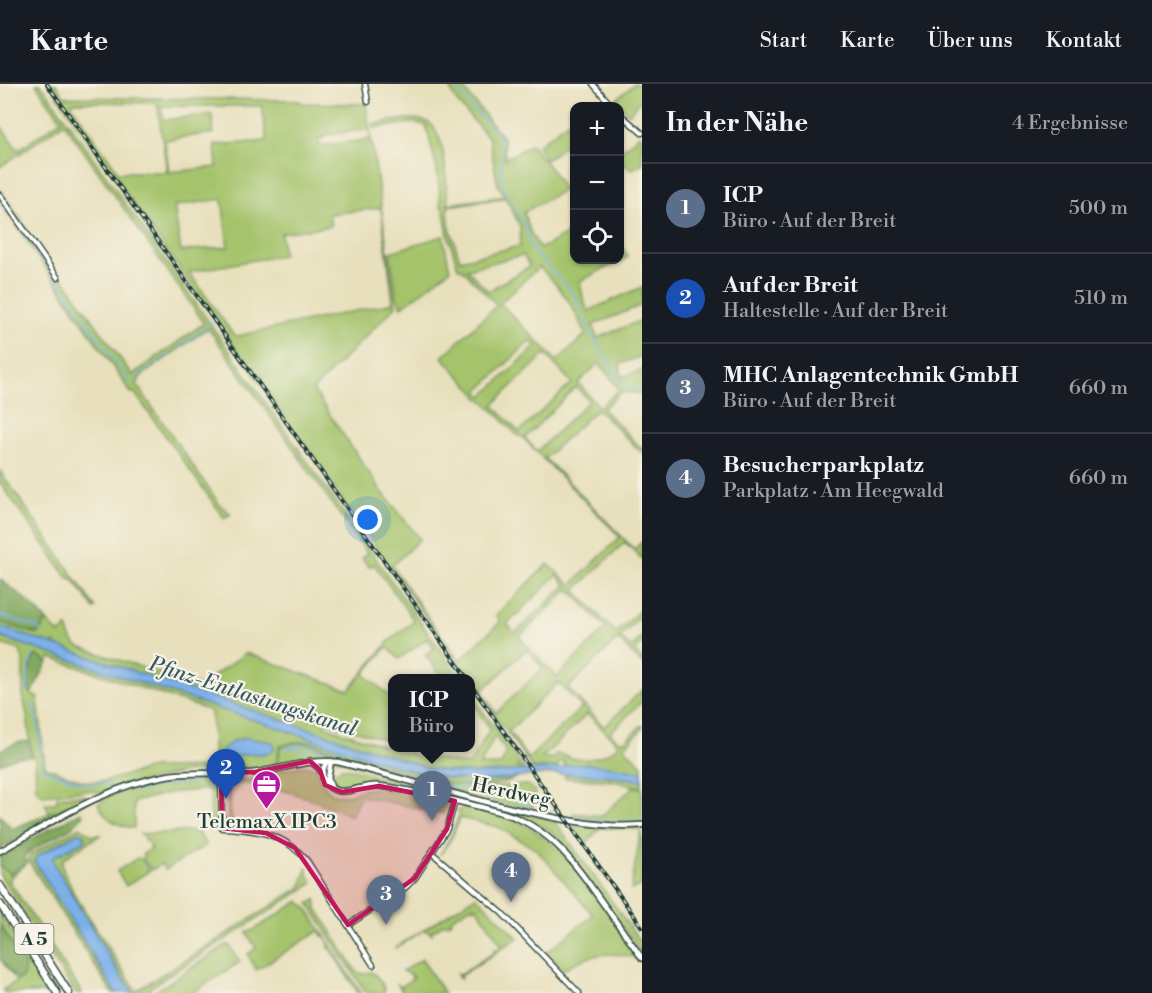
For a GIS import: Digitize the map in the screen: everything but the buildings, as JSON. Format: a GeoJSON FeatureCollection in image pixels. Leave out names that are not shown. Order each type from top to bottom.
{"type":"FeatureCollection","features":[{"type":"Feature","properties":{"kind":"highway","name":"A 5"},"geometry":{"type":"LineString","coordinates":[[0,885],[69,993]]}},
{"type":"Feature","properties":{"kind":"highway","name":"A 5"},"geometry":{"type":"LineString","coordinates":[[0,904],[57,993]]}},
{"type":"Feature","properties":{"kind":"main road","name":"Herdweg"},"geometry":{"type":"LineString","coordinates":[[0,851],[81,805],[119,789],[171,775],[255,772],[310,761],[329,761],[461,797],[544,816],[609,825],[642,825]]}},
{"type":"Feature","properties":{"kind":"main road"},"geometry":{"type":"LineString","coordinates":[[310,761],[318,767],[324,782],[332,788],[345,791],[366,785],[379,786],[455,801],[515,817],[535,827],[572,859],[642,958]]}},
{"type":"Feature","properties":{"kind":"main road"},"geometry":{"type":"LineString","coordinates":[[322,773],[329,761]]}},
{"type":"Feature","properties":{"kind":"main road"},"geometry":{"type":"LineString","coordinates":[[329,761],[328,778],[332,788]]}},
{"type":"Feature","properties":{"kind":"street"},"geometry":{"type":"LineString","coordinates":[[365,84],[368,102]]}},
{"type":"Feature","properties":{"kind":"street"},"geometry":{"type":"LineString","coordinates":[[593,84],[609,102]]}},
{"type":"Feature","properties":{"kind":"street"},"geometry":{"type":"LineString","coordinates":[[624,117],[642,133]]}},
{"type":"Feature","properties":{"kind":"street"},"geometry":{"type":"LineString","coordinates":[[0,195],[58,278]]}},
{"type":"Feature","properties":{"kind":"street"},"geometry":{"type":"LineString","coordinates":[[221,772],[222,828],[266,833],[295,848],[308,862],[373,965]]}},
{"type":"Feature","properties":{"kind":"street"},"geometry":{"type":"LineString","coordinates":[[348,925],[406,887],[415,878],[447,829],[455,801]]}},
{"type":"Feature","properties":{"kind":"street"},"geometry":{"type":"LineString","coordinates":[[432,853],[502,914],[579,993]]}},
{"type":"Feature","properties":{"kind":"highlighted area"},"geometry":{"type":"Polygon","coordinates":[[[310,761],[320,770],[325,785],[342,792],[379,786],[455,801],[447,829],[415,878],[348,925],[295,848],[266,833],[222,828],[221,772],[255,772],[310,761]]]}},
{"type":"Feature","properties":{"kind":"green space"},"geometry":{"type":"Polygon","coordinates":[[[36,84],[41,84],[457,674],[440,674],[425,655],[434,648],[427,639],[399,659],[387,647],[364,674],[388,695],[388,740],[327,722],[324,726],[388,747],[388,752],[411,752],[410,754],[469,765],[490,729],[475,707],[475,700],[525,770],[521,770],[517,765],[518,771],[496,773],[428,768],[91,658],[56,646],[55,642],[53,645],[0,627],[0,622],[37,634],[47,621],[59,634],[67,628],[73,642],[79,647],[199,686],[246,653],[349,690],[389,641],[414,621],[374,564],[369,567],[362,558],[367,553],[208,328],[140,377],[137,385],[220,505],[231,514],[224,518],[134,392],[131,393],[0,201],[0,190],[28,230],[25,232],[57,278],[62,277],[132,375],[204,323],[64,123],[0,167],[0,125],[18,150],[61,120],[36,84]],[[495,736],[480,765],[501,765],[506,752],[495,736]]]}},
{"type":"Feature","properties":{"kind":"green space"},"geometry":{"type":"Polygon","coordinates":[[[49,84],[56,84],[64,96],[68,97],[285,100],[300,101],[300,103],[366,104],[396,306],[313,390],[382,492],[420,539],[392,566],[460,660],[500,622],[496,615],[548,564],[571,585],[620,537],[520,435],[518,436],[484,401],[478,398],[442,357],[497,305],[461,268],[458,268],[448,235],[443,207],[441,207],[437,170],[426,125],[413,123],[374,128],[373,124],[413,119],[425,121],[432,126],[438,134],[444,158],[448,204],[505,196],[498,185],[489,138],[456,101],[448,84],[460,84],[503,138],[505,158],[531,144],[564,190],[524,212],[530,231],[540,249],[570,232],[570,264],[614,264],[580,281],[588,311],[642,287],[642,305],[593,325],[597,338],[642,320],[642,356],[620,364],[622,377],[642,370],[642,394],[621,392],[603,409],[642,449],[642,453],[597,409],[545,458],[634,549],[642,542],[642,559],[625,542],[575,590],[616,633],[642,608],[642,615],[620,637],[631,648],[642,636],[642,644],[635,651],[642,659],[642,664],[618,639],[568,688],[604,727],[642,690],[642,701],[610,733],[618,740],[624,741],[642,725],[642,729],[624,747],[642,765],[642,772],[606,766],[565,766],[564,762],[560,762],[557,767],[533,769],[475,687],[475,674],[466,674],[49,84]],[[72,102],[73,107],[118,172],[167,172],[157,103],[72,102]],[[161,106],[164,120],[212,114],[214,133],[165,140],[169,172],[217,167],[215,145],[267,141],[262,106],[161,106]],[[369,129],[325,135],[324,138],[318,139],[320,146],[371,139],[369,129]],[[506,198],[448,206],[449,224],[460,260],[520,246],[520,226],[506,198]],[[222,199],[174,206],[181,251],[228,247],[222,199]],[[381,208],[329,214],[331,226],[281,233],[283,255],[189,272],[232,333],[237,336],[393,303],[381,208]],[[523,255],[467,269],[488,291],[530,266],[523,255]],[[539,267],[500,303],[557,361],[586,334],[566,298],[539,267]],[[530,341],[478,391],[483,396],[536,346],[530,341]],[[545,354],[493,405],[519,432],[572,383],[545,354]],[[599,363],[578,383],[600,407],[619,389],[599,363]],[[576,387],[525,438],[537,451],[589,401],[576,387]],[[557,575],[507,624],[515,633],[566,585],[557,575]],[[569,589],[519,637],[557,677],[606,628],[569,589]],[[526,650],[482,691],[496,713],[543,668],[526,650]],[[558,683],[509,731],[528,759],[582,707],[558,683]],[[587,714],[542,758],[553,758],[556,754],[578,759],[591,759],[608,753],[619,745],[587,714]]]}},
{"type":"Feature","properties":{"kind":"green space"},"geometry":{"type":"Polygon","coordinates":[[[634,84],[642,84],[642,99],[629,114],[624,109],[624,102],[615,100],[634,84]]]}},
{"type":"Feature","properties":{"kind":"green space"},"geometry":{"type":"Polygon","coordinates":[[[570,120],[570,141],[546,160],[538,145],[570,120]]]}},
{"type":"Feature","properties":{"kind":"green space"},"geometry":{"type":"Polygon","coordinates":[[[639,135],[642,137],[642,164],[630,170],[626,164],[624,165],[624,148],[639,135]]]}},
{"type":"Feature","properties":{"kind":"green space"},"geometry":{"type":"Polygon","coordinates":[[[443,236],[450,270],[402,307],[397,298],[390,252],[443,236]]]}},
{"type":"Feature","properties":{"kind":"green space"},"geometry":{"type":"Polygon","coordinates":[[[0,471],[96,608],[94,609],[73,579],[68,578],[0,483],[0,471]]]}},
{"type":"Feature","properties":{"kind":"green space"},"geometry":{"type":"Polygon","coordinates":[[[0,579],[29,602],[47,621],[37,634],[0,622],[0,579]]]}},
{"type":"Feature","properties":{"kind":"green space"},"geometry":{"type":"Polygon","coordinates":[[[0,637],[410,771],[463,780],[489,781],[516,778],[494,784],[469,785],[441,782],[413,776],[310,742],[295,742],[279,746],[277,761],[272,766],[184,772],[101,793],[87,790],[43,795],[36,787],[35,760],[31,752],[23,698],[23,660],[20,650],[0,644],[0,637]],[[51,658],[47,664],[45,660],[31,694],[38,698],[45,767],[83,781],[93,782],[152,768],[211,767],[214,765],[211,711],[51,658]]]}},
{"type":"Feature","properties":{"kind":"green space"},"geometry":{"type":"Polygon","coordinates":[[[36,655],[45,660],[47,664],[31,694],[28,685],[29,674],[36,655]]]}},
{"type":"Feature","properties":{"kind":"green space"},"geometry":{"type":"Polygon","coordinates":[[[30,741],[32,757],[17,757],[0,764],[0,750],[19,742],[30,741]]]}},
{"type":"Feature","properties":{"kind":"green space"},"geometry":{"type":"Polygon","coordinates":[[[295,743],[310,744],[399,773],[435,782],[481,787],[528,785],[535,792],[533,806],[529,810],[327,758],[303,759],[275,766],[279,760],[280,747],[295,743]]]}},
{"type":"Feature","properties":{"kind":"green space"},"geometry":{"type":"Polygon","coordinates":[[[300,766],[315,767],[326,788],[336,795],[341,796],[376,788],[396,790],[437,800],[445,803],[447,808],[444,814],[361,796],[351,816],[295,794],[236,783],[230,788],[231,818],[235,822],[228,822],[227,784],[229,779],[259,779],[276,771],[300,766]]]}},
{"type":"Feature","properties":{"kind":"green space"},"geometry":{"type":"Polygon","coordinates":[[[340,768],[353,769],[423,789],[422,792],[374,783],[338,786],[332,780],[332,775],[340,768]]]}},
{"type":"Feature","properties":{"kind":"green space"},"geometry":{"type":"Polygon","coordinates":[[[565,774],[594,774],[632,779],[642,781],[642,787],[613,781],[565,778],[565,774]]]}},
{"type":"Feature","properties":{"kind":"green space"},"geometry":{"type":"Polygon","coordinates":[[[214,777],[216,780],[217,823],[211,826],[210,789],[169,793],[134,802],[134,828],[122,826],[113,821],[98,804],[121,792],[153,783],[214,777]]]}},
{"type":"Feature","properties":{"kind":"green space"},"geometry":{"type":"Polygon","coordinates":[[[633,787],[642,788],[642,824],[574,819],[573,813],[602,816],[633,787]]]}},
{"type":"Feature","properties":{"kind":"green space"},"geometry":{"type":"Polygon","coordinates":[[[83,795],[89,798],[88,800],[83,799],[50,814],[45,803],[57,803],[57,797],[83,795]]]}},
{"type":"Feature","properties":{"kind":"green space"},"geometry":{"type":"Polygon","coordinates":[[[83,799],[87,801],[0,849],[0,815],[12,829],[83,799]]]}},
{"type":"Feature","properties":{"kind":"green space"},"geometry":{"type":"Polygon","coordinates":[[[463,808],[496,813],[524,824],[548,840],[588,883],[640,959],[610,954],[600,955],[581,960],[563,970],[546,953],[593,915],[537,850],[498,827],[460,818],[451,839],[440,855],[452,834],[460,813],[457,811],[463,808]]]}},
{"type":"Feature","properties":{"kind":"green space"},"geometry":{"type":"Polygon","coordinates":[[[81,812],[83,816],[71,828],[28,852],[25,858],[27,863],[10,874],[0,865],[0,856],[81,812]]]}},
{"type":"Feature","properties":{"kind":"green space"},"geometry":{"type":"Polygon","coordinates":[[[517,812],[554,820],[642,944],[642,954],[556,836],[549,830],[516,815],[517,812]]]}},
{"type":"Feature","properties":{"kind":"green space"},"geometry":{"type":"Polygon","coordinates":[[[570,822],[604,827],[642,827],[642,885],[631,890],[641,829],[600,828],[586,844],[570,822]]]}},
{"type":"Feature","properties":{"kind":"green space"},"geometry":{"type":"Polygon","coordinates":[[[80,827],[92,835],[100,835],[64,858],[62,866],[73,892],[136,991],[301,887],[307,867],[307,873],[313,883],[151,987],[147,993],[134,993],[121,976],[54,862],[53,858],[57,855],[86,840],[79,832],[37,856],[34,861],[116,993],[112,993],[28,860],[31,854],[80,827]]]}},
{"type":"Feature","properties":{"kind":"green space"},"geometry":{"type":"Polygon","coordinates":[[[197,831],[206,845],[165,870],[161,864],[151,870],[143,858],[143,854],[153,847],[149,848],[146,840],[144,841],[145,838],[140,834],[197,831]]]}},
{"type":"Feature","properties":{"kind":"green space"},"geometry":{"type":"Polygon","coordinates":[[[137,858],[141,859],[149,871],[126,886],[117,871],[137,858]]]}},
{"type":"Feature","properties":{"kind":"green space"},"geometry":{"type":"Polygon","coordinates":[[[27,863],[10,878],[10,882],[82,993],[75,993],[0,875],[0,865],[6,871],[27,863]]]}},
{"type":"Feature","properties":{"kind":"green space"},"geometry":{"type":"Polygon","coordinates":[[[476,896],[518,938],[460,976],[461,979],[458,978],[457,973],[459,975],[495,952],[494,949],[497,950],[502,946],[476,906],[474,908],[472,906],[451,919],[452,921],[431,932],[432,934],[424,930],[395,948],[476,896]]]}},
{"type":"Feature","properties":{"kind":"green space"},"geometry":{"type":"Polygon","coordinates":[[[316,899],[316,907],[356,971],[362,974],[371,972],[374,974],[382,984],[384,993],[366,993],[309,904],[316,899]]]}},
{"type":"Feature","properties":{"kind":"green space"},"geometry":{"type":"Polygon","coordinates":[[[299,901],[306,907],[324,935],[322,936],[319,931],[256,970],[248,954],[256,948],[246,932],[252,931],[299,901]]]}},
{"type":"Feature","properties":{"kind":"green space"},"geometry":{"type":"Polygon","coordinates":[[[0,914],[50,993],[5,993],[3,990],[23,977],[23,962],[0,925],[0,914]]]}},
{"type":"Feature","properties":{"kind":"green space"},"geometry":{"type":"Polygon","coordinates":[[[0,925],[25,966],[23,977],[16,980],[0,959],[0,925]]]}},
{"type":"Feature","properties":{"kind":"green space"},"geometry":{"type":"Polygon","coordinates":[[[325,937],[361,993],[358,993],[328,946],[330,945],[325,937]]]}},
{"type":"Feature","properties":{"kind":"green space"},"geometry":{"type":"Polygon","coordinates":[[[229,945],[240,962],[192,993],[153,993],[229,945]]]}},
{"type":"Feature","properties":{"kind":"green space"},"geometry":{"type":"Polygon","coordinates":[[[422,959],[444,993],[403,993],[397,983],[401,987],[413,978],[402,971],[422,959]]]}},
{"type":"Feature","properties":{"kind":"water"},"geometry":{"type":"Polygon","coordinates":[[[0,627],[428,768],[452,772],[483,773],[588,764],[642,772],[642,781],[598,775],[555,774],[477,781],[417,772],[0,637],[0,627]]]}},
{"type":"Feature","properties":{"kind":"water"},"geometry":{"type":"Polygon","coordinates":[[[245,738],[272,742],[274,749],[265,753],[220,757],[220,752],[233,741],[245,738]]]}},
{"type":"Feature","properties":{"kind":"water"},"geometry":{"type":"Polygon","coordinates":[[[79,832],[86,840],[57,855],[53,858],[54,862],[121,976],[134,993],[116,993],[34,861],[37,856],[79,832]]]}},
{"type":"Feature","properties":{"kind":"waterway"},"geometry":{"type":"LineString","coordinates":[[454,84],[461,95],[502,139],[501,178],[506,193],[525,226],[532,250],[574,294],[592,336],[620,380],[630,388],[642,388]]}},
{"type":"Feature","properties":{"kind":"waterway"},"geometry":{"type":"LineString","coordinates":[[0,199],[130,383]]}},
{"type":"Feature","properties":{"kind":"waterway"},"geometry":{"type":"LineString","coordinates":[[209,325],[217,319]]}},
{"type":"Feature","properties":{"kind":"waterway"},"geometry":{"type":"LineString","coordinates":[[135,379],[207,327]]}},
{"type":"Feature","properties":{"kind":"waterway"},"geometry":{"type":"LineString","coordinates":[[0,615],[37,627],[41,632]]}},
{"type":"Feature","properties":{"kind":"waterway"},"geometry":{"type":"LineString","coordinates":[[27,692],[33,654]]}},
{"type":"Feature","properties":{"kind":"waterway"},"geometry":{"type":"LineString","coordinates":[[33,704],[42,769],[86,784],[111,784]]}},
{"type":"Feature","properties":{"kind":"waterway"},"geometry":{"type":"LineString","coordinates":[[294,747],[299,744],[306,745],[405,777],[447,786],[485,789],[531,807]]}},
{"type":"Feature","properties":{"kind":"waterway"},"geometry":{"type":"LineString","coordinates":[[285,748],[296,748],[308,752]]}},
{"type":"Feature","properties":{"kind":"waterway"},"geometry":{"type":"LineString","coordinates":[[135,792],[160,786],[210,781]]}},
{"type":"Feature","properties":{"kind":"waterway"},"geometry":{"type":"LineString","coordinates":[[540,809],[552,811]]}},
{"type":"Feature","properties":{"kind":"waterway"},"geometry":{"type":"LineString","coordinates":[[575,817],[609,822],[642,821]]}},
{"type":"Feature","properties":{"kind":"railway"},"geometry":{"type":"LineString","coordinates":[[47,84],[464,674]]}},
{"type":"Feature","properties":{"kind":"railway"},"geometry":{"type":"LineString","coordinates":[[475,691],[642,927]]}},
{"type":"Feature","properties":{"kind":"place","name":"Auf der Breit"},"geometry":{"type":"Point","coordinates":[226,799]}},
{"type":"Feature","properties":{"kind":"place","name":"TelemaxX IPC3"},"geometry":{"type":"Point","coordinates":[267,810]}},
{"type":"Feature","properties":{"kind":"place","name":"ICP"},"geometry":{"type":"Point","coordinates":[432,821]}},
{"type":"Feature","properties":{"kind":"place","name":"Besucherparkplatz"},"geometry":{"type":"Point","coordinates":[511,902]}},
{"type":"Feature","properties":{"kind":"place","name":"MHC Anlagentechnik GmbH"},"geometry":{"type":"Point","coordinates":[386,925]}},
{"type":"Feature","properties":{"kind":"water label","name":"Pfinz-Entlastungskanal"},"geometry":{"type":"Point","coordinates":[253,697]}}]}
